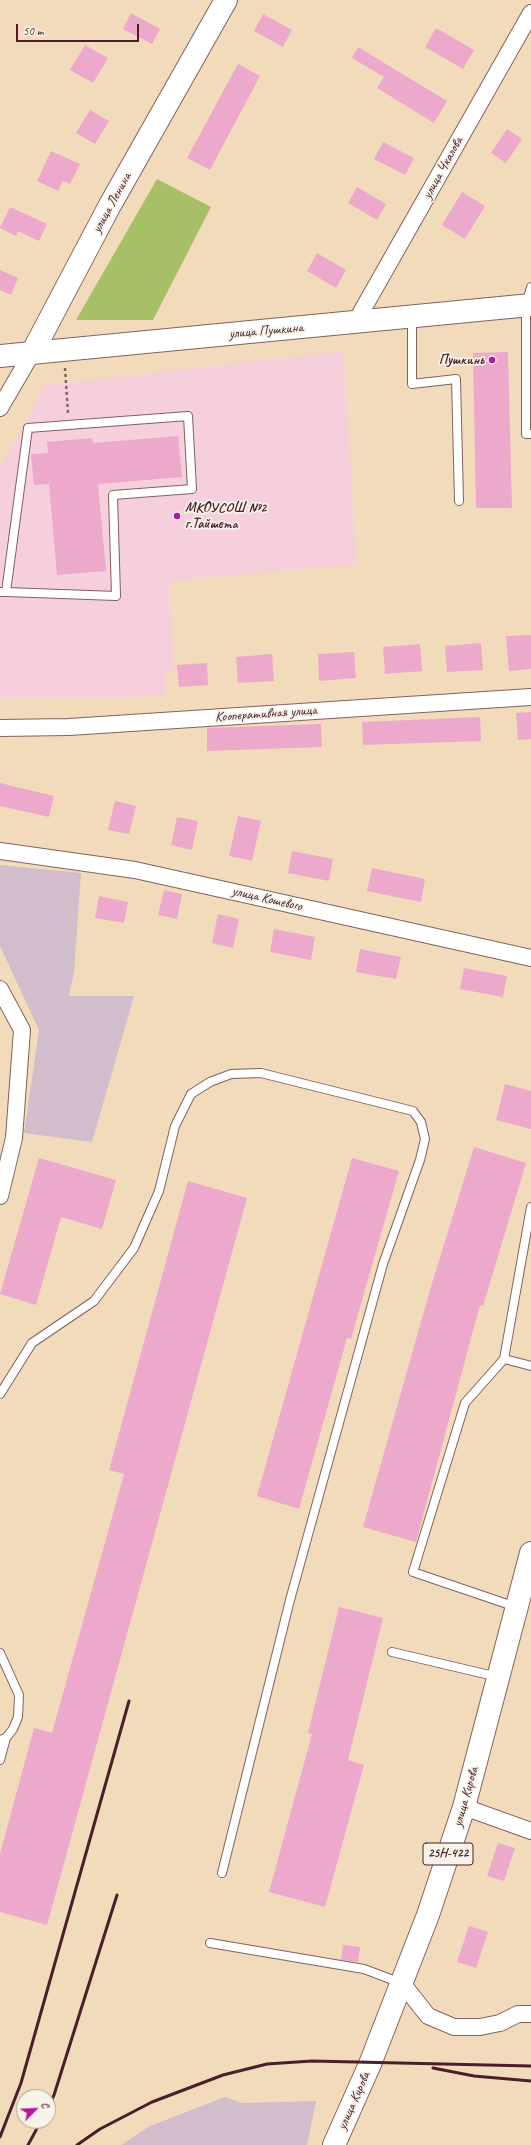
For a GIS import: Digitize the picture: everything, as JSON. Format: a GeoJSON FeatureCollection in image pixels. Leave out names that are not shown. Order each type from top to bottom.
{"type":"FeatureCollection","features":[{"type":"Feature","properties":{"kind":"main road","name":"улица Ленина"},"geometry":{"type":"LineString","coordinates":[[32,353],[110,205],[226,0]]}},
{"type":"Feature","properties":{"kind":"main road","name":"улица Пушкина"},"geometry":{"type":"LineString","coordinates":[[0,356],[412,317],[529,299]]}},
{"type":"Feature","properties":{"kind":"main road","name":"улица Кирова"},"geometry":{"type":"LineString","coordinates":[[334,2145],[370,2064],[402,1983],[428,1915],[464,1807],[531,1554]]}},
{"type":"Feature","properties":{"kind":"street","name":"улица Чкалова"},"geometry":{"type":"LineString","coordinates":[[355,323],[531,13]]}},
{"type":"Feature","properties":{"kind":"street","name":"улица Ленина"},"geometry":{"type":"LineString","coordinates":[[0,408],[32,353]]}},
{"type":"Feature","properties":{"kind":"street","name":"Кооперативная улица"},"geometry":{"type":"LineString","coordinates":[[0,728],[69,727],[531,697]]}},
{"type":"Feature","properties":{"kind":"street","name":"улица Кошевого"},"geometry":{"type":"LineString","coordinates":[[0,851],[135,870],[531,958]]}},
{"type":"Feature","properties":{"kind":"street"},"geometry":{"type":"LineString","coordinates":[[0,989],[22,1030],[0,1196]]}},
{"type":"Feature","properties":{"kind":"street"},"geometry":{"type":"LineString","coordinates":[[464,1807],[531,1831]]}},
{"type":"Feature","properties":{"kind":"street"},"geometry":{"type":"LineString","coordinates":[[402,1983],[428,2016],[454,2027],[480,2027],[500,2023],[518,2014],[531,2014]]}},
{"type":"Feature","properties":{"kind":"lane"},"geometry":{"type":"LineString","coordinates":[[529,299],[526,434],[531,434]]}},
{"type":"Feature","properties":{"kind":"lane"},"geometry":{"type":"LineString","coordinates":[[412,317],[412,384],[456,379],[460,501]]}},
{"type":"Feature","properties":{"kind":"lane"},"geometry":{"type":"LineString","coordinates":[[188,416],[192,489],[113,495],[116,596],[3,592],[28,428],[188,416]]}},
{"type":"Feature","properties":{"kind":"lane"},"geometry":{"type":"LineString","coordinates":[[0,1394],[32,1344],[94,1301],[134,1248],[159,1191],[175,1126],[191,1094],[210,1082],[231,1074],[261,1073],[413,1111],[421,1122],[425,1139],[420,1160],[384,1264],[290,1600],[222,1873]]}},
{"type":"Feature","properties":{"kind":"lane"},"geometry":{"type":"LineString","coordinates":[[517,1608],[412,1572],[465,1403],[504,1359],[531,1207]]}},
{"type":"Feature","properties":{"kind":"lane"},"geometry":{"type":"LineString","coordinates":[[504,1359],[531,1366]]}},
{"type":"Feature","properties":{"kind":"lane"},"geometry":{"type":"LineString","coordinates":[[392,1652],[498,1678]]}},
{"type":"Feature","properties":{"kind":"lane"},"geometry":{"type":"LineString","coordinates":[[0,1653],[19,1695],[18,1717],[13,1729],[3,1739],[0,1760]]}},
{"type":"Feature","properties":{"kind":"lane"},"geometry":{"type":"LineString","coordinates":[[210,1943],[364,1969],[402,1983]]}},
{"type":"Feature","properties":{"kind":"path"},"geometry":{"type":"LineString","coordinates":[[65,350],[68,425]]}},
{"type":"Feature","properties":{"kind":"shaded area","name":"МКОУСОШ №2 г.Тайшета"},"geometry":{"type":"Polygon","coordinates":[[[343,351],[357,564],[169,581],[174,671],[165,671],[165,696],[0,699],[0,469],[45,385],[343,351]]]}},
{"type":"Feature","properties":{"kind":"shaded area"},"geometry":{"type":"Polygon","coordinates":[[[0,865],[81,873],[74,972],[69,996],[134,996],[92,1142],[24,1133],[39,1030],[0,946],[0,865]]]}},
{"type":"Feature","properties":{"kind":"shaded area"},"geometry":{"type":"Polygon","coordinates":[[[225,2097],[242,2103],[316,2101],[307,2145],[121,2145],[150,2126],[225,2097]]]}},
{"type":"Feature","properties":{"kind":"green space"},"geometry":{"type":"Polygon","coordinates":[[[157,179],[211,207],[153,320],[76,320],[157,179]]]}},
{"type":"Feature","properties":{"kind":"building"},"geometry":{"type":"Polygon","coordinates":[[[131,13],[160,29],[152,44],[123,29],[131,13]]]}},
{"type":"Feature","properties":{"kind":"building"},"geometry":{"type":"Polygon","coordinates":[[[263,14],[292,30],[283,47],[254,31],[263,14]]]}},
{"type":"Feature","properties":{"kind":"building"},"geometry":{"type":"Polygon","coordinates":[[[436,28],[474,50],[463,69],[425,47],[436,28]]]}},
{"type":"Feature","properties":{"kind":"building"},"geometry":{"type":"Polygon","coordinates":[[[85,45],[108,58],[93,83],[70,70],[85,45]]]}},
{"type":"Feature","properties":{"kind":"building"},"geometry":{"type":"Polygon","coordinates":[[[358,47],[447,101],[434,123],[377,88],[384,77],[352,58],[358,47]]]}},
{"type":"Feature","properties":{"kind":"building"},"geometry":{"type":"Polygon","coordinates":[[[238,64],[260,76],[210,170],[187,158],[238,64]]]}},
{"type":"Feature","properties":{"kind":"building"},"geometry":{"type":"Polygon","coordinates":[[[90,110],[109,121],[95,144],[76,133],[90,110]]]}},
{"type":"Feature","properties":{"kind":"building"},"geometry":{"type":"Polygon","coordinates":[[[507,129],[522,139],[506,163],[491,153],[507,129]]]}},
{"type":"Feature","properties":{"kind":"building"},"geometry":{"type":"Polygon","coordinates":[[[383,142],[414,158],[405,175],[374,159],[383,142]]]}},
{"type":"Feature","properties":{"kind":"building"},"geometry":{"type":"Polygon","coordinates":[[[51,151],[80,164],[70,184],[63,181],[58,191],[37,181],[51,151]]]}},
{"type":"Feature","properties":{"kind":"building"},"geometry":{"type":"Polygon","coordinates":[[[357,187],[386,204],[377,220],[348,203],[357,187]]]}},
{"type":"Feature","properties":{"kind":"building"},"geometry":{"type":"Polygon","coordinates":[[[462,192],[485,206],[465,239],[442,225],[462,192]]]}},
{"type":"Feature","properties":{"kind":"building"},"geometry":{"type":"Polygon","coordinates":[[[10,207],[47,224],[39,241],[18,231],[16,236],[0,228],[10,207]]]}},
{"type":"Feature","properties":{"kind":"building"},"geometry":{"type":"Polygon","coordinates":[[[317,253],[346,270],[336,288],[307,271],[317,253]]]}},
{"type":"Feature","properties":{"kind":"building"},"geometry":{"type":"Polygon","coordinates":[[[0,270],[18,278],[11,295],[0,290],[0,270]]]}},
{"type":"Feature","properties":{"kind":"building"},"geometry":{"type":"Polygon","coordinates":[[[508,352],[512,508],[476,508],[473,353],[508,352]]]}},
{"type":"Feature","properties":{"kind":"building"},"geometry":{"type":"Polygon","coordinates":[[[178,436],[182,477],[98,484],[106,571],[57,575],[49,484],[34,485],[31,454],[48,453],[47,442],[92,438],[93,443],[178,436]]]}},
{"type":"Feature","properties":{"kind":"building"},"geometry":{"type":"Polygon","coordinates":[[[531,635],[531,669],[509,671],[506,636],[531,635]]]}},
{"type":"Feature","properties":{"kind":"building"},"geometry":{"type":"Polygon","coordinates":[[[481,643],[483,670],[447,672],[445,646],[481,643]]]}},
{"type":"Feature","properties":{"kind":"building"},"geometry":{"type":"Polygon","coordinates":[[[420,644],[422,671],[385,674],[383,647],[420,644]]]}},
{"type":"Feature","properties":{"kind":"building"},"geometry":{"type":"Polygon","coordinates":[[[354,652],[356,678],[319,681],[318,654],[354,652]]]}},
{"type":"Feature","properties":{"kind":"building"},"geometry":{"type":"Polygon","coordinates":[[[272,654],[274,681],[238,683],[236,657],[272,654]]]}},
{"type":"Feature","properties":{"kind":"building"},"geometry":{"type":"Polygon","coordinates":[[[207,663],[208,685],[179,687],[177,665],[207,663]]]}},
{"type":"Feature","properties":{"kind":"building"},"geometry":{"type":"Polygon","coordinates":[[[531,712],[531,739],[518,740],[516,713],[531,712]]]}},
{"type":"Feature","properties":{"kind":"building"},"geometry":{"type":"Polygon","coordinates":[[[480,717],[481,741],[363,745],[362,722],[480,717]]]}},
{"type":"Feature","properties":{"kind":"building"},"geometry":{"type":"Polygon","coordinates":[[[321,724],[322,747],[207,751],[207,728],[321,724]]]}},
{"type":"Feature","properties":{"kind":"building"},"geometry":{"type":"Polygon","coordinates":[[[0,783],[54,796],[49,817],[0,806],[0,783]]]}},
{"type":"Feature","properties":{"kind":"building"},"geometry":{"type":"Polygon","coordinates":[[[115,801],[136,806],[129,834],[108,830],[115,801]]]}},
{"type":"Feature","properties":{"kind":"building"},"geometry":{"type":"Polygon","coordinates":[[[238,816],[261,821],[252,861],[229,856],[238,816]]]}},
{"type":"Feature","properties":{"kind":"building"},"geometry":{"type":"Polygon","coordinates":[[[177,817],[198,821],[192,850],[171,845],[177,817]]]}},
{"type":"Feature","properties":{"kind":"building"},"geometry":{"type":"Polygon","coordinates":[[[292,851],[333,859],[329,881],[288,873],[292,851]]]}},
{"type":"Feature","properties":{"kind":"building"},"geometry":{"type":"Polygon","coordinates":[[[372,868],[425,879],[421,902],[367,891],[372,868]]]}},
{"type":"Feature","properties":{"kind":"building"},"geometry":{"type":"Polygon","coordinates":[[[164,890],[182,894],[177,919],[158,915],[164,890]]]}},
{"type":"Feature","properties":{"kind":"building"},"geometry":{"type":"Polygon","coordinates":[[[99,896],[128,902],[124,923],[95,918],[99,896]]]}},
{"type":"Feature","properties":{"kind":"building"},"geometry":{"type":"Polygon","coordinates":[[[218,914],[239,919],[233,948],[212,943],[218,914]]]}},
{"type":"Feature","properties":{"kind":"building"},"geometry":{"type":"Polygon","coordinates":[[[274,929],[315,937],[311,960],[270,952],[274,929]]]}},
{"type":"Feature","properties":{"kind":"building"},"geometry":{"type":"Polygon","coordinates":[[[360,949],[401,957],[396,979],[356,972],[360,949]]]}},
{"type":"Feature","properties":{"kind":"building"},"geometry":{"type":"Polygon","coordinates":[[[464,968],[507,976],[503,997],[460,989],[464,968]]]}},
{"type":"Feature","properties":{"kind":"building"},"geometry":{"type":"Polygon","coordinates":[[[505,1084],[531,1091],[531,1129],[496,1120],[505,1084]]]}},
{"type":"Feature","properties":{"kind":"building"},"geometry":{"type":"Polygon","coordinates":[[[474,1147],[526,1163],[483,1306],[480,1305],[416,1542],[363,1527],[430,1290],[474,1147]]]}},
{"type":"Feature","properties":{"kind":"building"},"geometry":{"type":"Polygon","coordinates":[[[39,1158],[116,1180],[102,1229],[61,1217],[36,1305],[0,1294],[39,1158]]]}},
{"type":"Feature","properties":{"kind":"building"},"geometry":{"type":"Polygon","coordinates":[[[352,1158],[399,1171],[351,1339],[347,1338],[299,1509],[257,1496],[352,1158]]]}},
{"type":"Feature","properties":{"kind":"building"},"geometry":{"type":"Polygon","coordinates":[[[188,1181],[247,1198],[47,1925],[0,1912],[0,1854],[34,1728],[52,1733],[124,1474],[109,1470],[188,1181]]]}},
{"type":"Feature","properties":{"kind":"building"},"geometry":{"type":"Polygon","coordinates":[[[339,1607],[383,1618],[348,1760],[364,1765],[325,1907],[269,1892],[312,1734],[308,1733],[339,1607]]]}},
{"type":"Feature","properties":{"kind":"building"},"geometry":{"type":"Polygon","coordinates":[[[498,1843],[515,1848],[504,1881],[487,1876],[498,1843]]]}},
{"type":"Feature","properties":{"kind":"building"},"geometry":{"type":"Polygon","coordinates":[[[469,1926],[488,1932],[476,1968],[457,1962],[469,1926]]]}},
{"type":"Feature","properties":{"kind":"building"},"geometry":{"type":"Polygon","coordinates":[[[343,1945],[360,1947],[358,1962],[341,1960],[343,1945]]]}},
{"type":"Feature","properties":{"kind":"railway"},"geometry":{"type":"LineString","coordinates":[[0,2137],[21,2083],[129,1701]]}},
{"type":"Feature","properties":{"kind":"railway"},"geometry":{"type":"LineString","coordinates":[[56,2089],[117,1895]]}},
{"type":"Feature","properties":{"kind":"railway"},"geometry":{"type":"LineString","coordinates":[[77,2145],[100,2129],[152,2102],[223,2075],[267,2064],[312,2061],[531,2066]]}},
{"type":"Feature","properties":{"kind":"railway"},"geometry":{"type":"LineString","coordinates":[[433,2068],[474,2076],[531,2081]]}},
{"type":"Feature","properties":{"kind":"railway"},"geometry":{"type":"LineString","coordinates":[[28,2145],[37,2129]]}},
{"type":"Feature","properties":{"kind":"place","name":"Пушкинь"},"geometry":{"type":"Point","coordinates":[492,360]}},
{"type":"Feature","properties":{"kind":"place","name":"МКОУСОШ №2 г.Тайшета"},"geometry":{"type":"Point","coordinates":[177,516]}}]}
